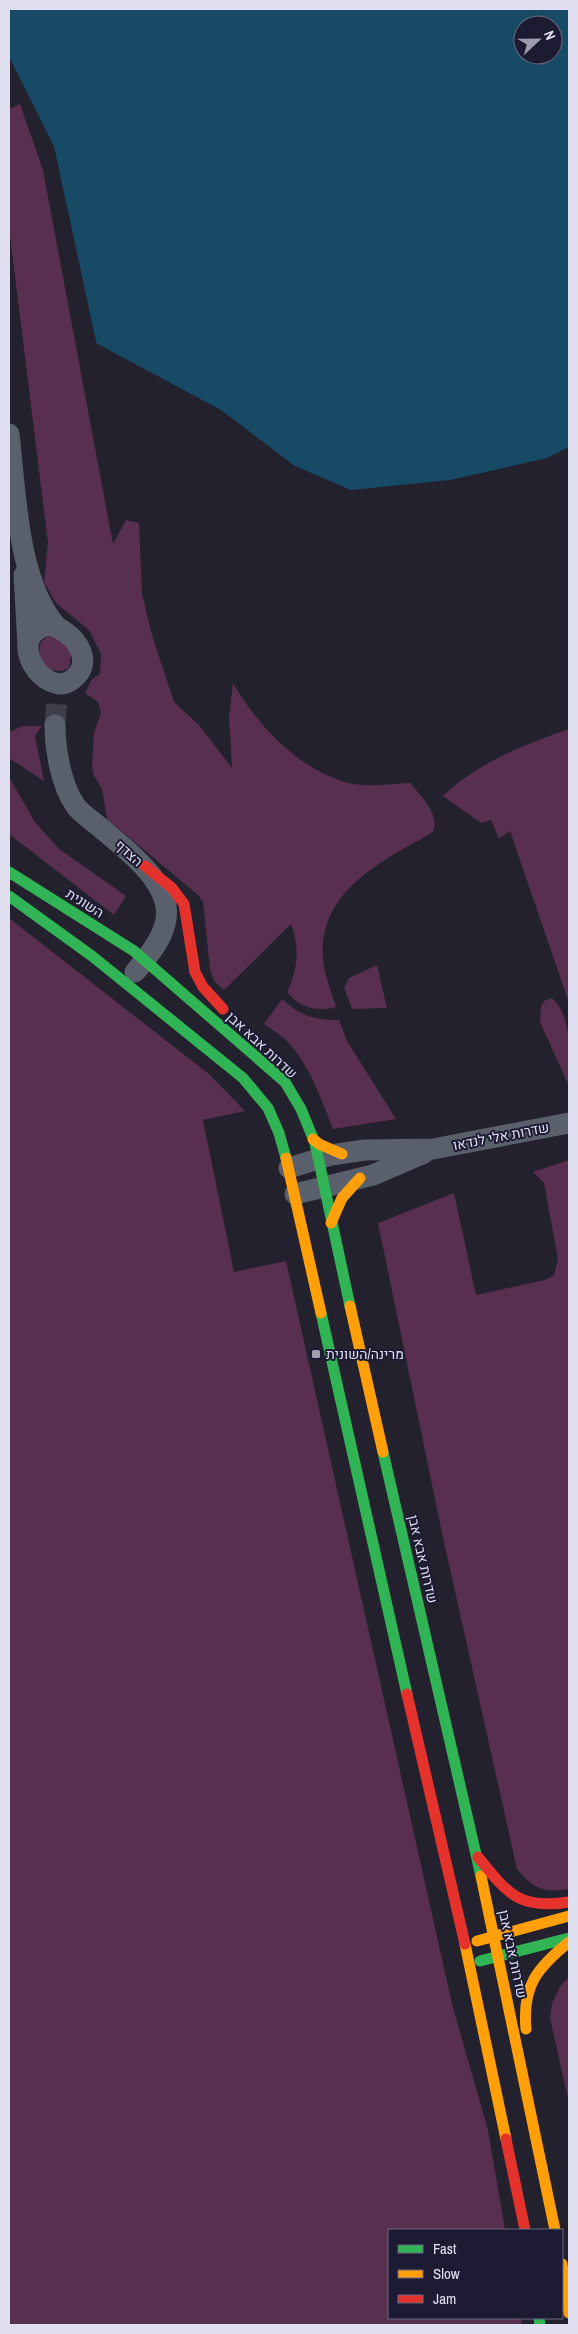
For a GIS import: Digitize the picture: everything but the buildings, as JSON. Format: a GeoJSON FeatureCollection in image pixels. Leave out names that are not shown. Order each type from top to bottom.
{"type":"FeatureCollection","features":[{"type":"Feature","properties":{"kind":"street"},"geometry":{"type":"LineString","coordinates":[[9,434],[24,554],[29,576],[47,616],[56,626],[69,633],[76,641],[82,661],[79,671],[72,680],[64,683],[57,690],[42,676],[29,659],[24,601],[24,554]]}},
{"type":"Feature","properties":{"kind":"street"},"geometry":{"type":"LineString","coordinates":[[28,645],[35,631],[43,626],[56,626]]}},
{"type":"Feature","properties":{"kind":"street","name":"הצדף"},"geometry":{"type":"LineString","coordinates":[[55,725],[61,771],[76,805],[145,866],[160,890],[167,916],[165,926],[144,961],[126,983]]}},
{"type":"Feature","properties":{"kind":"street"},"geometry":{"type":"LineString","coordinates":[[145,866],[177,893],[181,899],[188,921],[190,947],[198,982],[205,993],[235,1019]]}},
{"type":"Feature","properties":{"kind":"street","name":"השונית"},"geometry":{"type":"LineString","coordinates":[[9,872],[134,951],[144,961]]}},
{"type":"Feature","properties":{"kind":"street"},"geometry":{"type":"LineString","coordinates":[[9,896],[126,983],[215,1054],[264,1102],[277,1128],[290,1168],[380,1581],[469,1964],[526,2229]]}},
{"type":"Feature","properties":{"kind":"street","name":"שדרות אבא אבן"},"geometry":{"type":"LineString","coordinates":[[144,961],[285,1082],[301,1109],[313,1139],[476,1854],[555,2229]]}},
{"type":"Feature","properties":{"kind":"street"},"geometry":{"type":"LineString","coordinates":[[263,1046],[285,1082]]}},
{"type":"Feature","properties":{"kind":"street","name":"שדרות אלי לנדאו"},"geometry":{"type":"LineString","coordinates":[[290,1168],[365,1150],[433,1149],[569,1123]]}},
{"type":"Feature","properties":{"kind":"street"},"geometry":{"type":"LineString","coordinates":[[313,1139],[342,1154]]}},
{"type":"Feature","properties":{"kind":"street","name":"שדרות אלי לנדאו"},"geometry":{"type":"LineString","coordinates":[[295,1194],[373,1174],[433,1149]]}},
{"type":"Feature","properties":{"kind":"street"},"geometry":{"type":"LineString","coordinates":[[331,1223],[339,1201],[350,1186],[360,1178]]}},
{"type":"Feature","properties":{"kind":"street"},"geometry":{"type":"LineString","coordinates":[[476,1854],[510,1894],[534,1904],[546,1906],[569,1902]]}},
{"type":"Feature","properties":{"kind":"street"},"geometry":{"type":"LineString","coordinates":[[464,1944],[569,1916]]}},
{"type":"Feature","properties":{"kind":"street"},"geometry":{"type":"LineString","coordinates":[[469,1964],[569,1940]]}},
{"type":"Feature","properties":{"kind":"street"},"geometry":{"type":"LineString","coordinates":[[527,2092],[531,2074],[523,2013],[525,1993],[549,1957],[569,1940]]}},
{"type":"Feature","properties":{"kind":"street"},"geometry":{"type":"LineString","coordinates":[[563,2271],[569,2313]]}},
{"type":"Feature","properties":{"kind":"shaded area"},"geometry":{"type":"Polygon","coordinates":[[[20,104],[43,170],[113,544],[126,520],[139,523],[142,594],[152,635],[174,702],[199,725],[232,768],[229,716],[233,683],[254,714],[280,743],[311,767],[352,784],[410,783],[432,812],[435,826],[433,832],[394,854],[357,880],[342,896],[331,914],[324,935],[323,959],[326,977],[336,1007],[315,1009],[297,1002],[287,992],[294,975],[297,950],[291,924],[224,990],[214,981],[210,969],[203,902],[198,895],[107,819],[102,789],[94,776],[92,765],[94,733],[101,713],[98,702],[85,693],[92,679],[100,674],[101,654],[89,630],[56,603],[44,582],[48,543],[9,228],[9,109],[20,104]]]}},
{"type":"Feature","properties":{"kind":"shaded area"},"geometry":{"type":"Polygon","coordinates":[[[52,635],[63,639],[72,651],[69,668],[60,671],[52,670],[41,659],[40,645],[44,639],[52,635]]]}},
{"type":"Feature","properties":{"kind":"shaded area"},"geometry":{"type":"Polygon","coordinates":[[[23,726],[42,726],[35,736],[44,781],[9,758],[9,732],[23,726]]]}},
{"type":"Feature","properties":{"kind":"shaded area"},"geometry":{"type":"Polygon","coordinates":[[[569,729],[569,1003],[510,831],[499,839],[491,820],[481,823],[443,796],[456,784],[486,764],[519,748],[569,729]]]}},
{"type":"Feature","properties":{"kind":"shaded area"},"geometry":{"type":"Polygon","coordinates":[[[9,777],[35,822],[58,848],[126,896],[114,915],[9,834],[9,777]]]}},
{"type":"Feature","properties":{"kind":"shaded area"},"geometry":{"type":"Polygon","coordinates":[[[9,918],[209,1074],[245,1111],[203,1120],[234,1272],[286,1261],[453,2008],[488,2130],[505,2229],[388,2229],[388,2319],[521,2319],[522,2325],[9,2325],[9,918]]]}},
{"type":"Feature","properties":{"kind":"shaded area"},"geometry":{"type":"Polygon","coordinates":[[[377,965],[387,1008],[352,1009],[344,987],[349,978],[377,965]]]}},
{"type":"Feature","properties":{"kind":"shaded area"},"geometry":{"type":"Polygon","coordinates":[[[552,998],[559,1006],[567,1028],[569,1040],[569,1086],[540,1022],[541,1006],[544,1001],[552,998]]]}},
{"type":"Feature","properties":{"kind":"shaded area"},"geometry":{"type":"Polygon","coordinates":[[[282,999],[288,1005],[308,1016],[339,1020],[347,1041],[396,1119],[333,1129],[314,1082],[301,1059],[286,1040],[264,1024],[282,999]]]}},
{"type":"Feature","properties":{"kind":"shaded area"},"geometry":{"type":"Polygon","coordinates":[[[569,1160],[569,1889],[546,1890],[534,1885],[517,1869],[442,1533],[378,1223],[454,1193],[476,1295],[545,1280],[554,1275],[558,1259],[544,1183],[533,1172],[569,1160]]]}},
{"type":"Feature","properties":{"kind":"shaded area"},"geometry":{"type":"Polygon","coordinates":[[[569,1977],[569,2103],[550,2018],[552,2003],[561,1985],[569,1977]]]}},
{"type":"Feature","properties":{"kind":"water"},"geometry":{"type":"Polygon","coordinates":[[[9,9],[569,9],[569,447],[547,458],[450,480],[351,490],[295,466],[221,410],[96,343],[54,147],[9,57],[9,9]]]}},
{"type":"Feature","properties":{"kind":"pier"},"geometry":{"type":"Polygon","coordinates":[[[9,57],[54,147],[97,346],[94,344],[52,148],[9,62],[9,57]]]}},
{"type":"Feature","properties":{"kind":"tunnel"},"geometry":{"type":"LineString","coordinates":[[55,725],[57,698]]}},
{"type":"Feature","properties":{"kind":"traffic: fast"},"geometry":{"type":"LineString","coordinates":[[9,872],[134,951],[285,1082],[301,1109],[315,1143],[350,1306]]}},
{"type":"Feature","properties":{"kind":"traffic: fast"},"geometry":{"type":"LineString","coordinates":[[9,896],[92,956],[243,1078],[268,1108],[279,1133],[286,1158]]}},
{"type":"Feature","properties":{"kind":"traffic: fast"},"geometry":{"type":"LineString","coordinates":[[321,1313],[407,1694]]}},
{"type":"Feature","properties":{"kind":"traffic: fast"},"geometry":{"type":"LineString","coordinates":[[383,1452],[481,1876]]}},
{"type":"Feature","properties":{"kind":"traffic: fast"},"geometry":{"type":"LineString","coordinates":[[480,1961],[569,1938]]}},
{"type":"Feature","properties":{"kind":"traffic: fast"},"geometry":{"type":"LineString","coordinates":[[539,2319],[540,2325]]}},
{"type":"Feature","properties":{"kind":"traffic: slow"},"geometry":{"type":"LineString","coordinates":[[313,1139],[319,1144],[342,1154]]}},
{"type":"Feature","properties":{"kind":"traffic: slow"},"geometry":{"type":"LineString","coordinates":[[286,1158],[321,1313]]}},
{"type":"Feature","properties":{"kind":"traffic: slow"},"geometry":{"type":"LineString","coordinates":[[331,1223],[342,1198],[360,1178]]}},
{"type":"Feature","properties":{"kind":"traffic: slow"},"geometry":{"type":"LineString","coordinates":[[350,1306],[383,1452]]}},
{"type":"Feature","properties":{"kind":"traffic: slow"},"geometry":{"type":"LineString","coordinates":[[481,1876],[555,2229]]}},
{"type":"Feature","properties":{"kind":"traffic: slow"},"geometry":{"type":"LineString","coordinates":[[477,1941],[569,1916]]}},
{"type":"Feature","properties":{"kind":"traffic: slow"},"geometry":{"type":"LineString","coordinates":[[526,2029],[525,2014],[529,1989],[540,1970],[569,1942]]}},
{"type":"Feature","properties":{"kind":"traffic: slow"},"geometry":{"type":"LineString","coordinates":[[465,1944],[506,2139]]}},
{"type":"Feature","properties":{"kind":"traffic: slow"},"geometry":{"type":"LineString","coordinates":[[563,2271],[569,2313]]}},
{"type":"Feature","properties":{"kind":"traffic: jam"},"geometry":{"type":"LineString","coordinates":[[145,866],[172,888],[184,904],[195,972],[203,987],[223,1009]]}},
{"type":"Feature","properties":{"kind":"traffic: jam"},"geometry":{"type":"LineString","coordinates":[[407,1694],[465,1944]]}},
{"type":"Feature","properties":{"kind":"traffic: jam"},"geometry":{"type":"LineString","coordinates":[[478,1857],[506,1889],[526,1901],[552,1904],[569,1902]]}},
{"type":"Feature","properties":{"kind":"traffic: jam"},"geometry":{"type":"LineString","coordinates":[[506,2139],[525,2229]]}},
{"type":"Feature","properties":{"kind":"place","name":"מרינה/השונית"},"geometry":{"type":"Point","coordinates":[316,1354]}}]}
